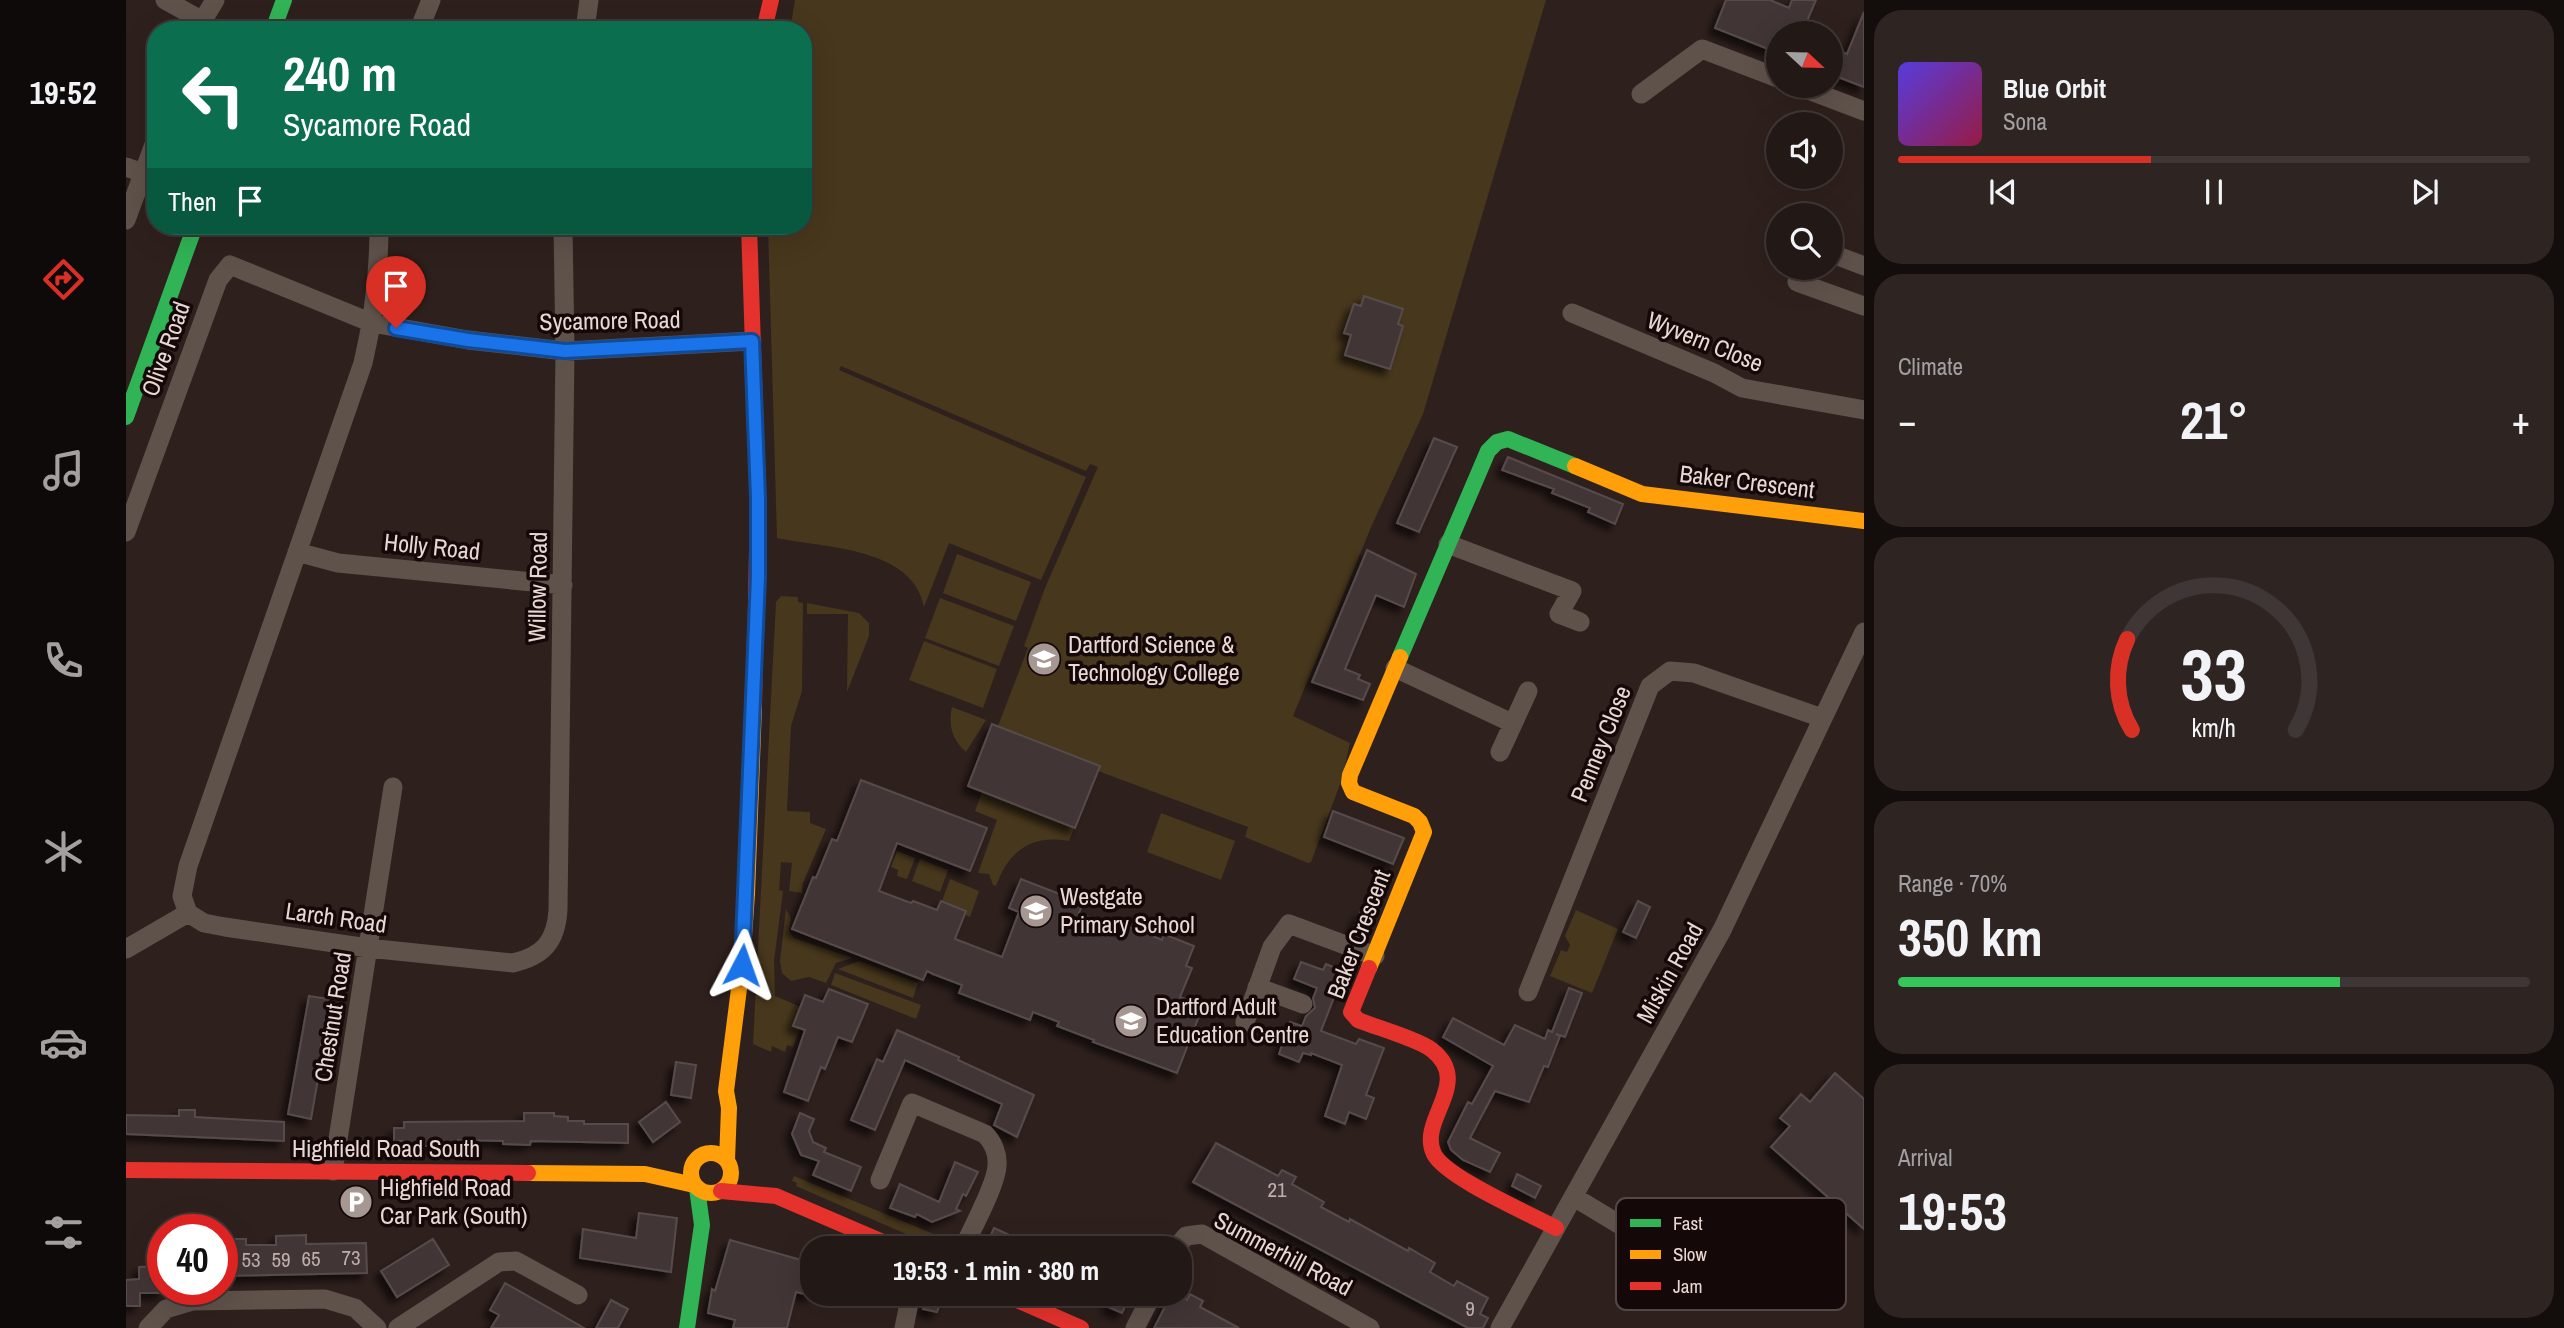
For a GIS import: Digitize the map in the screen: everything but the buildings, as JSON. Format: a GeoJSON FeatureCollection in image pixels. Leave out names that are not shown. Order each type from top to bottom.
{"type":"FeatureCollection","features":[{"type":"Feature","properties":{"kind":"street"},"geometry":{"type":"LineString","coordinates":[[165,0],[194,21]]}},
{"type":"Feature","properties":{"kind":"street"},"geometry":{"type":"LineString","coordinates":[[202,21],[215,0]]}},
{"type":"Feature","properties":{"kind":"street"},"geometry":{"type":"LineString","coordinates":[[276,21],[284,0]]}},
{"type":"Feature","properties":{"kind":"street"},"geometry":{"type":"LineString","coordinates":[[423,21],[431,0]]}},
{"type":"Feature","properties":{"kind":"street"},"geometry":{"type":"LineString","coordinates":[[586,21],[589,0]]}},
{"type":"Feature","properties":{"kind":"street"},"geometry":{"type":"LineString","coordinates":[[766,21],[771,0]]}},
{"type":"Feature","properties":{"kind":"street"},"geometry":{"type":"LineString","coordinates":[[1642,93],[1702,49],[1766,73]]}},
{"type":"Feature","properties":{"kind":"street"},"geometry":{"type":"LineString","coordinates":[[1830,98],[1864,111]]}},
{"type":"Feature","properties":{"kind":"street"},"geometry":{"type":"LineString","coordinates":[[126,220],[134,170],[147,152]]}},
{"type":"Feature","properties":{"kind":"street"},"geometry":{"type":"LineString","coordinates":[[126,418],[192,235]]}},
{"type":"Feature","properties":{"kind":"street"},"geometry":{"type":"LineString","coordinates":[[126,950],[188,913],[182,896],[188,866],[363,363],[379,271],[379,235]]}},
{"type":"Feature","properties":{"kind":"street","name":"Willow Road"},"geometry":{"type":"LineString","coordinates":[[547,946],[557,927],[558,910],[565,351],[563,235]]}},
{"type":"Feature","properties":{"kind":"street"},"geometry":{"type":"LineString","coordinates":[[687,1328],[702,1225],[691,1171],[726,1091],[742,965],[754,696],[758,498],[749,235]]}},
{"type":"Feature","properties":{"kind":"street"},"geometry":{"type":"LineString","coordinates":[[1843,258],[1864,266]]}},
{"type":"Feature","properties":{"kind":"street","name":"Sycamore Road"},"geometry":{"type":"LineString","coordinates":[[230,265],[372,323],[468,340],[565,351],[752,341]]}},
{"type":"Feature","properties":{"kind":"street","name":"Olive Road"},"geometry":{"type":"LineString","coordinates":[[126,532],[218,280],[230,265]]}},
{"type":"Feature","properties":{"kind":"street"},"geometry":{"type":"LineString","coordinates":[[1797,280],[1862,300]]}},
{"type":"Feature","properties":{"kind":"street","name":"Wyvern Close"},"geometry":{"type":"LineString","coordinates":[[1572,313],[1714,373],[1742,388],[1864,410]]}},
{"type":"Feature","properties":{"kind":"street","name":"Baker Crescent"},"geometry":{"type":"LineString","coordinates":[[1556,1228],[1454,1174],[1439,1162],[1432,1150],[1431,1134],[1446,1099],[1448,1085],[1446,1068],[1439,1055],[1431,1049],[1358,1020],[1351,1012],[1424,832],[1414,816],[1353,792],[1349,783],[1350,775],[1488,451],[1497,442],[1508,439],[1642,494],[1864,521]]}},
{"type":"Feature","properties":{"kind":"street"},"geometry":{"type":"LineString","coordinates":[[1448,544],[1572,591],[1559,614],[1580,622]]}},
{"type":"Feature","properties":{"kind":"street","name":"Holly Road"},"geometry":{"type":"LineString","coordinates":[[297,552],[338,563],[563,585]]}},
{"type":"Feature","properties":{"kind":"street","name":"Miskin Road"},"geometry":{"type":"LineString","coordinates":[[1500,1328],[1722,930],[1822,718],[1862,642]]}},
{"type":"Feature","properties":{"kind":"street"},"geometry":{"type":"LineString","coordinates":[[1395,668],[1512,723]]}},
{"type":"Feature","properties":{"kind":"street","name":"Penney Close"},"geometry":{"type":"LineString","coordinates":[[1528,992],[1650,686],[1670,671],[1694,673],[1822,718]]}},
{"type":"Feature","properties":{"kind":"street"},"geometry":{"type":"LineString","coordinates":[[1500,752],[1528,691]]}},
{"type":"Feature","properties":{"kind":"street","name":"Chestnut Road"},"geometry":{"type":"LineString","coordinates":[[333,1171],[393,787]]}},
{"type":"Feature","properties":{"kind":"street","name":"Larch Road"},"geometry":{"type":"LineString","coordinates":[[188,913],[204,923],[368,948],[513,963],[532,958],[547,946]]}},
{"type":"Feature","properties":{"kind":"street"},"geometry":{"type":"LineString","coordinates":[[1245,1022],[1272,947],[1290,924],[1374,956]]}},
{"type":"Feature","properties":{"kind":"street"},"geometry":{"type":"LineString","coordinates":[[1257,987],[1303,1004]]}},
{"type":"Feature","properties":{"kind":"street"},"geometry":{"type":"LineString","coordinates":[[702,1225],[731,1175],[728,1161],[729,1108],[726,1091]]}},
{"type":"Feature","properties":{"kind":"street"},"geometry":{"type":"LineString","coordinates":[[880,1180],[916,1094],[985,1134],[997,1157],[996,1173],[968,1236]]}},
{"type":"Feature","properties":{"kind":"street"},"geometry":{"type":"LineString","coordinates":[[698,1157],[713,1152],[776,1196],[869,1236]]}},
{"type":"Feature","properties":{"kind":"street","name":"Highfield Road South"},"geometry":{"type":"LineString","coordinates":[[645,1174],[682,1159],[698,1157]]}},
{"type":"Feature","properties":{"kind":"street","name":"Highfield Road South"},"geometry":{"type":"LineString","coordinates":[[126,1170],[645,1174],[696,1186]]}},
{"type":"Feature","properties":{"kind":"street"},"geometry":{"type":"LineString","coordinates":[[696,1186],[707,1193],[749,1192],[776,1196]]}},
{"type":"Feature","properties":{"kind":"street"},"geometry":{"type":"LineString","coordinates":[[1574,1197],[1616,1222]]}},
{"type":"Feature","properties":{"kind":"street","name":"Summerhill Road"},"geometry":{"type":"LineString","coordinates":[[1186,1236],[1202,1234],[1370,1328]]}},
{"type":"Feature","properties":{"kind":"street"},"geometry":{"type":"LineString","coordinates":[[398,1328],[499,1262],[516,1261],[578,1295]]}},
{"type":"Feature","properties":{"kind":"street"},"geometry":{"type":"LineString","coordinates":[[148,1328],[166,1309],[193,1301],[325,1299],[355,1308],[377,1328]]}},
{"type":"Feature","properties":{"kind":"street"},"geometry":{"type":"LineString","coordinates":[[904,1328],[908,1306]]}},
{"type":"Feature","properties":{"kind":"street"},"geometry":{"type":"LineString","coordinates":[[1031,1306],[1081,1328]]}},
{"type":"Feature","properties":{"kind":"street"},"geometry":{"type":"LineString","coordinates":[[1135,1328],[1146,1306]]}},
{"type":"Feature","properties":{"kind":"shaded area"},"geometry":{"type":"Polygon","coordinates":[[[795,0],[1546,0],[1423,414],[1372,525],[1293,716],[1350,743],[1342,779],[1311,862],[1245,837],[1248,827],[1098,771],[1099,766],[998,726],[1028,648],[1024,646],[1045,588],[1098,467],[1090,464],[1086,471],[841,366],[839,370],[1086,477],[1041,580],[949,543],[924,607],[916,587],[903,572],[885,561],[841,548],[777,538],[768,235],[812,235],[812,21],[792,21],[795,0]]]}},
{"type":"Feature","properties":{"kind":"shaded area"},"geometry":{"type":"Polygon","coordinates":[[[957,554],[1031,582],[1016,621],[943,593],[957,554]]]}},
{"type":"Feature","properties":{"kind":"shaded area"},"geometry":{"type":"Polygon","coordinates":[[[781,596],[798,597],[798,602],[803,603],[802,691],[791,726],[787,811],[810,812],[810,823],[826,829],[803,883],[802,893],[789,891],[792,863],[781,862],[779,890],[783,891],[774,961],[775,996],[801,1007],[793,1026],[800,1029],[793,1047],[787,1045],[785,1052],[772,1046],[771,1052],[753,1044],[776,602],[781,596]]]}},
{"type":"Feature","properties":{"kind":"shaded area"},"geometry":{"type":"Polygon","coordinates":[[[940,598],[1014,626],[999,666],[925,638],[940,598]]]}},
{"type":"Feature","properties":{"kind":"shaded area"},"geometry":{"type":"Polygon","coordinates":[[[807,603],[859,613],[869,623],[869,636],[847,692],[848,614],[807,614],[807,603]]]}},
{"type":"Feature","properties":{"kind":"shaded area"},"geometry":{"type":"Polygon","coordinates":[[[924,641],[997,669],[983,708],[909,680],[924,641]]]}},
{"type":"Feature","properties":{"kind":"shaded area"},"geometry":{"type":"Polygon","coordinates":[[[952,707],[986,720],[966,752],[952,732],[952,707]]]}},
{"type":"Feature","properties":{"kind":"shaded area"},"geometry":{"type":"Polygon","coordinates":[[[982,792],[1074,828],[1069,841],[1043,840],[1023,848],[1008,863],[996,886],[993,885],[989,874],[978,873],[997,820],[975,811],[982,792]]]}},
{"type":"Feature","properties":{"kind":"shaded area"},"geometry":{"type":"Polygon","coordinates":[[[1161,813],[1235,841],[1221,880],[1147,852],[1161,813]]]}},
{"type":"Feature","properties":{"kind":"shaded area"},"geometry":{"type":"Polygon","coordinates":[[[897,851],[915,858],[907,879],[897,876],[898,870],[891,867],[897,851]]]}},
{"type":"Feature","properties":{"kind":"shaded area"},"geometry":{"type":"Polygon","coordinates":[[[920,859],[948,870],[940,892],[912,881],[920,859]]]}},
{"type":"Feature","properties":{"kind":"shaded area"},"geometry":{"type":"Polygon","coordinates":[[[950,879],[979,891],[970,917],[965,915],[966,910],[942,901],[950,879]]]}},
{"type":"Feature","properties":{"kind":"shaded area"},"geometry":{"type":"Polygon","coordinates":[[[786,909],[791,919],[789,931],[794,938],[853,958],[836,963],[826,983],[809,977],[791,981],[782,973],[780,961],[786,909]]]}},
{"type":"Feature","properties":{"kind":"shaded area"},"geometry":{"type":"Polygon","coordinates":[[[1576,910],[1618,929],[1592,993],[1550,976],[1561,950],[1567,952],[1570,945],[1565,936],[1576,910]]]}},
{"type":"Feature","properties":{"kind":"shaded area"},"geometry":{"type":"Polygon","coordinates":[[[859,961],[918,983],[913,998],[838,969],[859,961]]]}},
{"type":"Feature","properties":{"kind":"shaded area"},"geometry":{"type":"Polygon","coordinates":[[[835,973],[921,1005],[916,1019],[831,985],[835,973]]]}},
{"type":"Feature","properties":{"kind":"shaded area"},"geometry":{"type":"Polygon","coordinates":[[[794,1176],[939,1236],[911,1236],[796,1186],[797,1183],[792,1181],[794,1176]]]}},
{"type":"Feature","properties":{"kind":"traffic: fast"},"geometry":{"type":"LineString","coordinates":[[276,21],[284,0]]}},
{"type":"Feature","properties":{"kind":"traffic: fast"},"geometry":{"type":"LineString","coordinates":[[126,417],[192,235]]}},
{"type":"Feature","properties":{"kind":"traffic: fast"},"geometry":{"type":"LineString","coordinates":[[1400,657],[1488,451],[1497,442],[1508,439],[1575,466]]}},
{"type":"Feature","properties":{"kind":"traffic: fast"},"geometry":{"type":"LineString","coordinates":[[687,1328],[702,1225],[697,1188]]}},
{"type":"Feature","properties":{"kind":"traffic: slow"},"geometry":{"type":"LineString","coordinates":[[1575,466],[1642,494],[1864,521]]}},
{"type":"Feature","properties":{"kind":"traffic: slow"},"geometry":{"type":"LineString","coordinates":[[1369,968],[1424,832],[1414,816],[1353,792],[1349,783],[1400,657]]}},
{"type":"Feature","properties":{"kind":"traffic: slow"},"geometry":{"type":"LineString","coordinates":[[727,1160],[729,1108],[726,1091],[742,965],[754,706]]}},
{"type":"Feature","properties":{"kind":"traffic: slow"},"geometry":{"type":"LineString","coordinates":[[711,1153],[719,1154],[725,1159],[730,1165],[731,1173],[730,1181],[725,1187],[719,1192],[711,1193],[703,1192],[697,1187],[692,1181],[691,1173],[692,1165],[697,1159],[703,1154],[711,1153]]}},
{"type":"Feature","properties":{"kind":"traffic: slow"},"geometry":{"type":"LineString","coordinates":[[528,1173],[645,1174],[694,1185]]}},
{"type":"Feature","properties":{"kind":"traffic: jam"},"geometry":{"type":"LineString","coordinates":[[766,21],[771,0]]}},
{"type":"Feature","properties":{"kind":"traffic: jam"},"geometry":{"type":"LineString","coordinates":[[749,235],[758,498],[754,706]]}},
{"type":"Feature","properties":{"kind":"traffic: jam"},"geometry":{"type":"LineString","coordinates":[[1369,968],[1351,1012],[1358,1020],[1426,1046],[1443,1063],[1448,1075],[1447,1088],[1432,1128],[1434,1154],[1441,1163],[1471,1184],[1556,1228]]}},
{"type":"Feature","properties":{"kind":"traffic: jam"},"geometry":{"type":"LineString","coordinates":[[126,1170],[528,1173]]}},
{"type":"Feature","properties":{"kind":"traffic: jam"},"geometry":{"type":"LineString","coordinates":[[721,1191],[776,1196],[869,1236]]}},
{"type":"Feature","properties":{"kind":"traffic: jam"},"geometry":{"type":"LineString","coordinates":[[1031,1306],[1081,1328]]}},
{"type":"Feature","properties":{"kind":"place","name":"Dartford Science & Technology College"},"geometry":{"type":"Point","coordinates":[1044,659]}},
{"type":"Feature","properties":{"kind":"place","name":"Westgate Primary School"},"geometry":{"type":"Point","coordinates":[1036,911]}},
{"type":"Feature","properties":{"kind":"place","name":"Dartford Adult Education Centre"},"geometry":{"type":"Point","coordinates":[1131,1021]}},
{"type":"Feature","properties":{"kind":"place","name":"Highfield Road Car Park (South)"},"geometry":{"type":"Point","coordinates":[356,1202]}},
{"type":"Feature","properties":{"kind":"route"},"geometry":{"type":"LineString","coordinates":[[396,328],[468,340],[565,351],[752,341],[758,577],[742,965]]}}]}
